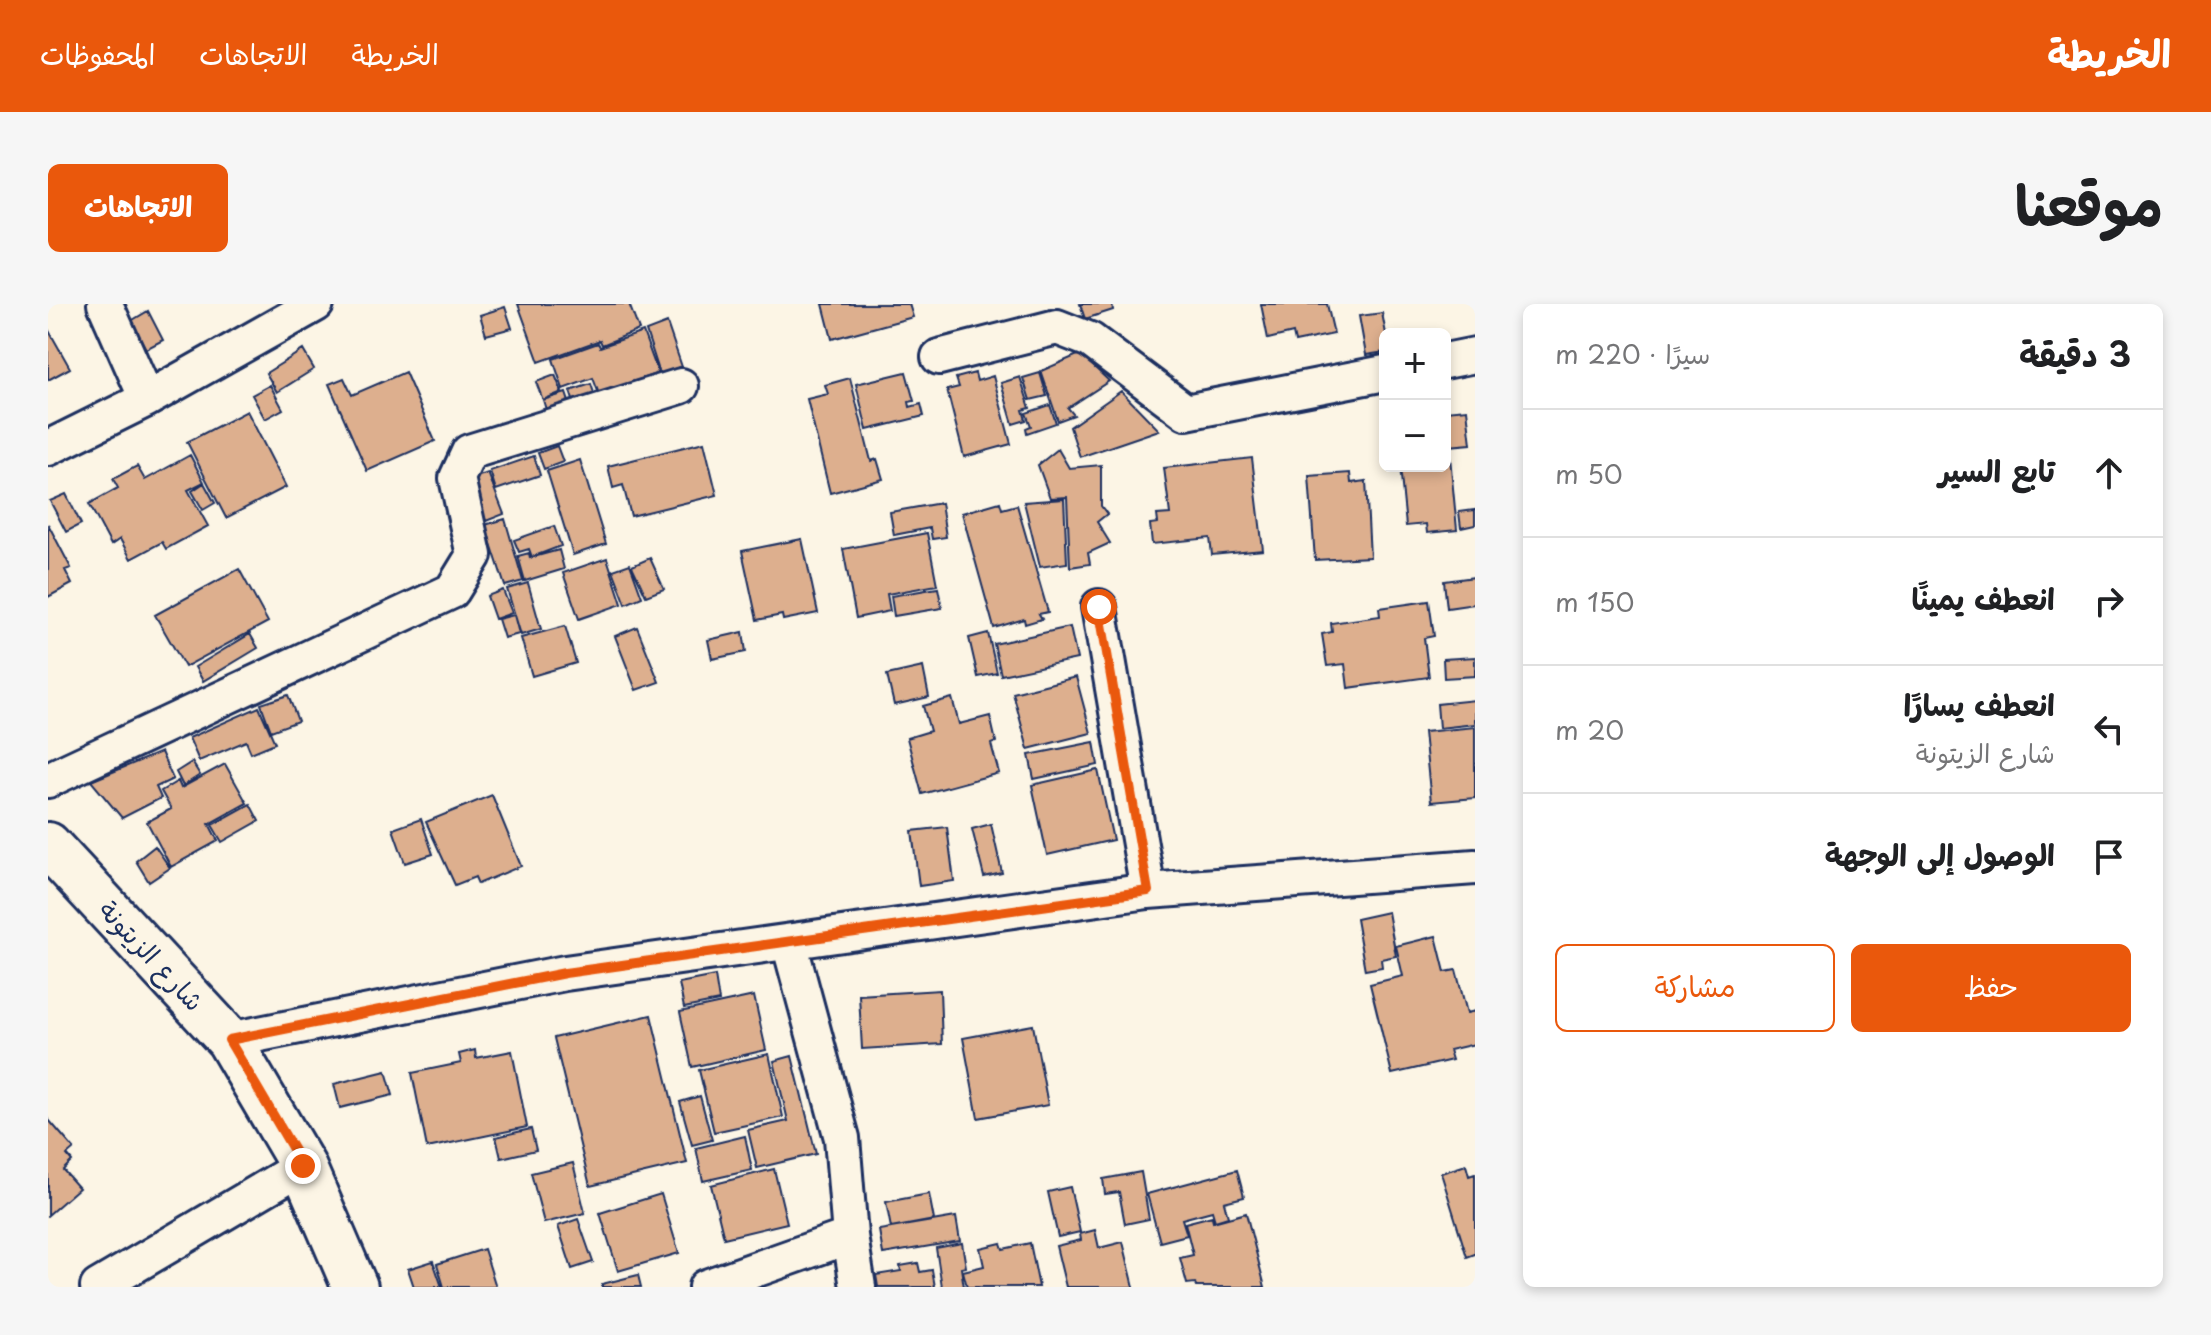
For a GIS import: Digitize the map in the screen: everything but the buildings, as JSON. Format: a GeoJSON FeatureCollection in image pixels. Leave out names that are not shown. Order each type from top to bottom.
{"type":"FeatureCollection","features":[{"type":"Feature","properties":{"kind":"street"},"geometry":{"type":"LineString","coordinates":[[105,304],[147,399]]}},
{"type":"Feature","properties":{"kind":"street"},"geometry":{"type":"LineString","coordinates":[[48,448],[147,399],[316,304]]}},
{"type":"Feature","properties":{"kind":"street"},"geometry":{"type":"LineString","coordinates":[[939,357],[1057,327],[1090,340],[1186,412],[1379,374]]}},
{"type":"Feature","properties":{"kind":"street"},"geometry":{"type":"LineString","coordinates":[[1451,360],[1475,355]]}},
{"type":"Feature","properties":{"kind":"street"},"geometry":{"type":"LineString","coordinates":[[48,780],[452,591],[474,555],[457,478],[469,452],[681,386]]}},
{"type":"Feature","properties":{"kind":"street"},"geometry":{"type":"LineString","coordinates":[[1099,607],[1148,891]]}},
{"type":"Feature","properties":{"kind":"street","name":"شارع الزيتونة"},"geometry":{"type":"LineString","coordinates":[[48,845],[229,1040],[303,1166],[355,1287]]}},
{"type":"Feature","properties":{"kind":"street"},"geometry":{"type":"LineString","coordinates":[[229,1040],[565,973],[1148,891],[1475,867]]}},
{"type":"Feature","properties":{"kind":"street"},"geometry":{"type":"LineString","coordinates":[[789,942],[842,1138],[850,1236],[858,1287]]}},
{"type":"Feature","properties":{"kind":"street"},"geometry":{"type":"LineString","coordinates":[[98,1287],[303,1166]]}},
{"type":"Feature","properties":{"kind":"street"},"geometry":{"type":"LineString","coordinates":[[706,1287],[850,1236]]}},
{"type":"Feature","properties":{"kind":"route"},"geometry":{"type":"LineString","coordinates":[[303,1166],[229,1040],[565,973],[1148,891],[1099,607]]}}]}
